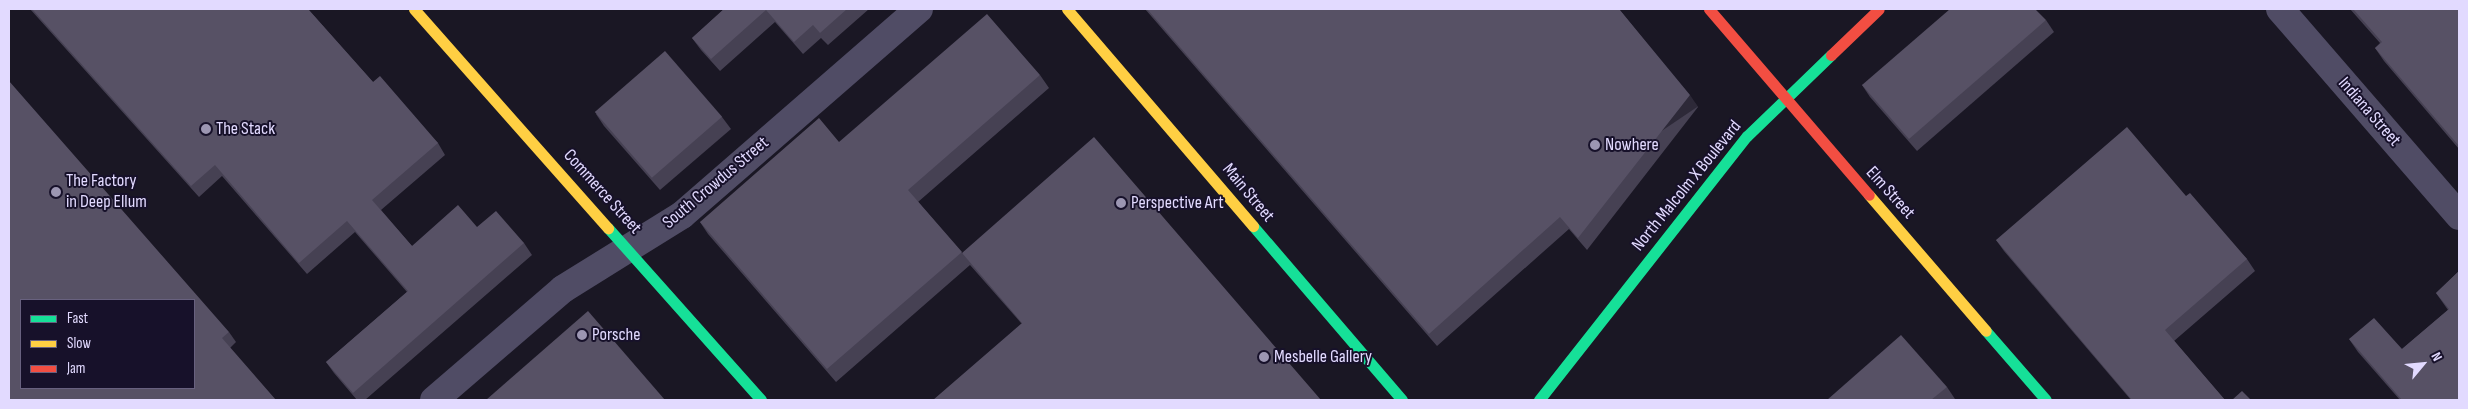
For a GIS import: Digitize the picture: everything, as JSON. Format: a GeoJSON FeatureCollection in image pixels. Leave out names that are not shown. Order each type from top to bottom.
{"type":"FeatureCollection","features":[{"type":"Feature","properties":{"kind":"main road","name":"Commerce Street"},"geometry":{"type":"LineString","coordinates":[[414,9],[629,248],[761,400]]}},
{"type":"Feature","properties":{"kind":"main road","name":"Main Street"},"geometry":{"type":"LineString","coordinates":[[1068,9],[1402,400]]}},
{"type":"Feature","properties":{"kind":"main road","name":"Elm Street"},"geometry":{"type":"LineString","coordinates":[[1709,9],[2046,400]]}},
{"type":"Feature","properties":{"kind":"main road","name":"North Malcolm X Boulevard"},"geometry":{"type":"LineString","coordinates":[[1538,400],[1748,136],[1785,98],[1880,9]]}},
{"type":"Feature","properties":{"kind":"street","name":"South Crowdus Street"},"geometry":{"type":"LineString","coordinates":[[434,400],[563,289],[682,215],[920,9]]}},
{"type":"Feature","properties":{"kind":"street","name":"Indiana Street"},"geometry":{"type":"LineString","coordinates":[[2280,9],[2459,216]]}},
{"type":"Feature","properties":{"kind":"building"},"geometry":{"type":"Polygon","coordinates":[[[32,9],[308,9],[373,82],[380,76],[438,143],[372,200],[412,246],[458,205],[477,227],[496,211],[524,243],[353,393],[326,362],[408,291],[347,221],[299,263],[215,165],[191,186],[32,9]]]}},
{"type":"Feature","properties":{"kind":"building"},"geometry":{"type":"Polygon","coordinates":[[[724,9],[847,9],[820,33],[813,25],[794,42],[766,10],[711,59],[692,38],[724,9]]]}},
{"type":"Feature","properties":{"kind":"building"},"geometry":{"type":"Polygon","coordinates":[[[1147,9],[1619,9],[1690,95],[1578,238],[1560,217],[1429,334],[1147,9]]]}},
{"type":"Feature","properties":{"kind":"building"},"geometry":{"type":"Polygon","coordinates":[[[1950,9],[2035,9],[2046,20],[1909,139],[1862,85],[1950,9]]]}},
{"type":"Feature","properties":{"kind":"building"},"geometry":{"type":"Polygon","coordinates":[[[2353,9],[2459,9],[2459,146],[2375,48],[2382,42],[2353,9]]]}},
{"type":"Feature","properties":{"kind":"building"},"geometry":{"type":"Polygon","coordinates":[[[987,14],[1040,75],[908,190],[962,252],[827,369],[700,222],[819,118],[839,142],[987,14]]]}},
{"type":"Feature","properties":{"kind":"building"},"geometry":{"type":"Polygon","coordinates":[[[665,51],[722,117],[652,178],[595,112],[665,51]]]}},
{"type":"Feature","properties":{"kind":"building","name":"The Factory in Deep Ellum"},"geometry":{"type":"Polygon","coordinates":[[[9,81],[229,332],[222,338],[276,400],[9,400],[9,81]]]}},
{"type":"Feature","properties":{"kind":"building"},"geometry":{"type":"Polygon","coordinates":[[[2127,127],[2186,196],[2190,193],[2247,259],[2165,330],[2225,400],[2132,400],[1996,240],[2127,127]]]}},
{"type":"Feature","properties":{"kind":"building"},"geometry":{"type":"Polygon","coordinates":[[[1094,137],[1321,400],[933,400],[1022,323],[962,253],[1094,137]]]}},
{"type":"Feature","properties":{"kind":"building"},"geometry":{"type":"Polygon","coordinates":[[[2459,271],[2459,400],[2402,400],[2349,339],[2374,318],[2402,349],[2449,309],[2436,293],[2459,271]]]}},
{"type":"Feature","properties":{"kind":"building"},"geometry":{"type":"Polygon","coordinates":[[[588,311],[665,400],[486,400],[588,311]]]}},
{"type":"Feature","properties":{"kind":"building"},"geometry":{"type":"Polygon","coordinates":[[[1901,335],[1947,387],[1931,400],[1827,400],[1901,335]]]}},
{"type":"Feature","properties":{"kind":"building"},"geometry":{"type":"Polygon","coordinates":[[[2242,391],[2251,400],[2232,400],[2242,391]]]}},
{"type":"Feature","properties":{"kind":"traffic: fast"},"geometry":{"type":"LineString","coordinates":[[1539,400],[1747,136],[1831,55]]}},
{"type":"Feature","properties":{"kind":"traffic: fast"},"geometry":{"type":"LineString","coordinates":[[1253,226],[1402,400]]}},
{"type":"Feature","properties":{"kind":"traffic: fast"},"geometry":{"type":"LineString","coordinates":[[608,228],[761,400]]}},
{"type":"Feature","properties":{"kind":"traffic: fast"},"geometry":{"type":"LineString","coordinates":[[1986,331],[2046,400]]}},
{"type":"Feature","properties":{"kind":"traffic: slow"},"geometry":{"type":"LineString","coordinates":[[414,9],[608,228]]}},
{"type":"Feature","properties":{"kind":"traffic: slow"},"geometry":{"type":"LineString","coordinates":[[1067,9],[1253,226]]}},
{"type":"Feature","properties":{"kind":"traffic: slow"},"geometry":{"type":"LineString","coordinates":[[1869,195],[1986,331]]}},
{"type":"Feature","properties":{"kind":"traffic: jam"},"geometry":{"type":"LineString","coordinates":[[1709,9],[1869,195]]}},
{"type":"Feature","properties":{"kind":"traffic: jam"},"geometry":{"type":"LineString","coordinates":[[1831,55],[1879,9]]}},
{"type":"Feature","properties":{"kind":"place","name":"The Stack"},"geometry":{"type":"Point","coordinates":[206,129]}},
{"type":"Feature","properties":{"kind":"place","name":"Nowhere"},"geometry":{"type":"Point","coordinates":[1595,145]}},
{"type":"Feature","properties":{"kind":"place","name":"The Factory in Deep Ellum"},"geometry":{"type":"Point","coordinates":[56,192]}},
{"type":"Feature","properties":{"kind":"place","name":"Perspective Art"},"geometry":{"type":"Point","coordinates":[1121,203]}},
{"type":"Feature","properties":{"kind":"place","name":"Porsche"},"geometry":{"type":"Point","coordinates":[582,335]}},
{"type":"Feature","properties":{"kind":"place","name":"Mesbelle Gallery"},"geometry":{"type":"Point","coordinates":[1264,357]}}]}
